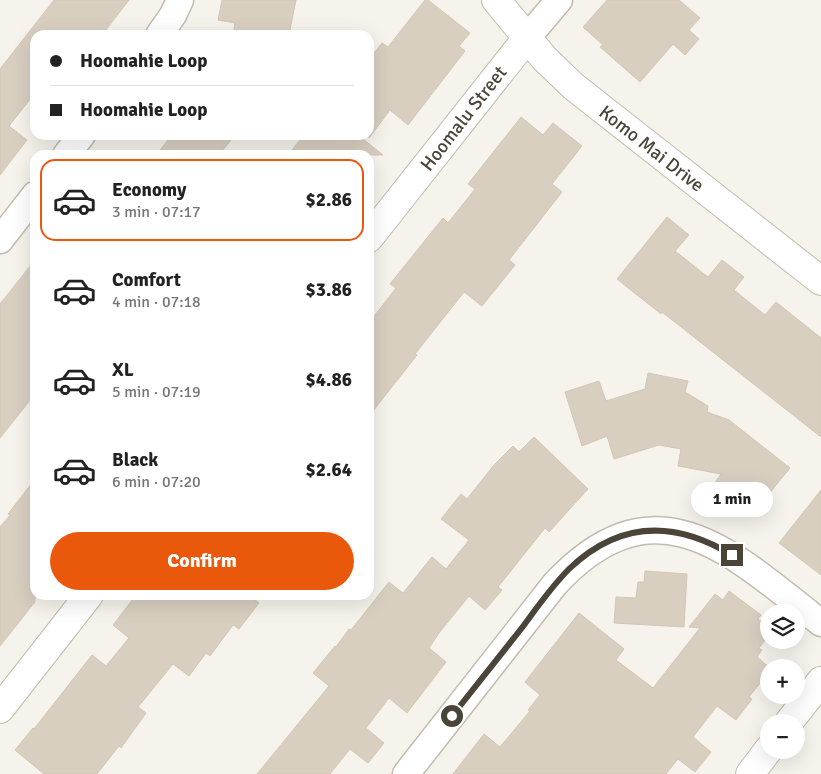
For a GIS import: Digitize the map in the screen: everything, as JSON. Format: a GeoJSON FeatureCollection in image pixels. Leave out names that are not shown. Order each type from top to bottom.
{"type":"FeatureCollection","features":[{"type":"Feature","properties":{"kind":"street"},"geometry":{"type":"LineString","coordinates":[[162,30],[173,15],[180,0]]}},
{"type":"Feature","properties":{"kind":"street","name":"Komo Mai Drive"},"geometry":{"type":"LineString","coordinates":[[496,0],[552,67],[573,86],[821,281]]}},
{"type":"Feature","properties":{"kind":"street","name":"Hoomalu Street"},"geometry":{"type":"LineString","coordinates":[[374,232],[559,0]]}},
{"type":"Feature","properties":{"kind":"street"},"geometry":{"type":"LineString","coordinates":[[70,150],[78,140]]}},
{"type":"Feature","properties":{"kind":"street"},"geometry":{"type":"LineString","coordinates":[[0,240],[30,201]]}},
{"type":"Feature","properties":{"kind":"street"},"geometry":{"type":"LineString","coordinates":[[406,774],[555,584],[587,555],[606,543],[627,534],[644,530],[677,531],[721,548],[744,562],[821,623]]}},
{"type":"Feature","properties":{"kind":"street"},"geometry":{"type":"LineString","coordinates":[[0,709],[85,600]]}},
{"type":"Feature","properties":{"kind":"street"},"geometry":{"type":"LineString","coordinates":[[795,714],[821,681]]}},
{"type":"Feature","properties":{"kind":"street"},"geometry":{"type":"LineString","coordinates":[[750,774],[761,759]]}},
{"type":"Feature","properties":{"kind":"building"},"geometry":{"type":"Polygon","coordinates":[[[54,0],[129,0],[106,30],[31,30],[54,0]]]}},
{"type":"Feature","properties":{"kind":"building"},"geometry":{"type":"Polygon","coordinates":[[[222,0],[296,0],[290,30],[234,30],[235,23],[218,20],[222,0]]]}},
{"type":"Feature","properties":{"kind":"building"},"geometry":{"type":"Polygon","coordinates":[[[425,0],[428,0],[470,33],[459,46],[465,51],[408,125],[390,110],[374,131],[374,53],[382,43],[388,47],[425,0]]]}},
{"type":"Feature","properties":{"kind":"building"},"geometry":{"type":"Polygon","coordinates":[[[607,0],[679,0],[700,18],[689,30],[699,39],[685,55],[673,44],[640,82],[600,47],[603,45],[583,27],[607,0]]]}},
{"type":"Feature","properties":{"kind":"building"},"geometry":{"type":"Polygon","coordinates":[[[30,31],[30,99],[9,126],[27,140],[0,175],[0,69],[30,31]]]}},
{"type":"Feature","properties":{"kind":"building"},"geometry":{"type":"Polygon","coordinates":[[[521,117],[543,135],[553,123],[582,146],[552,184],[562,192],[509,260],[515,265],[482,306],[464,292],[374,410],[374,317],[396,288],[390,284],[443,218],[448,223],[475,189],[468,184],[521,117]]]}},
{"type":"Feature","properties":{"kind":"building"},"geometry":{"type":"Polygon","coordinates":[[[168,140],[231,140],[223,150],[160,150],[168,140]]]}},
{"type":"Feature","properties":{"kind":"building"},"geometry":{"type":"Polygon","coordinates":[[[300,140],[364,140],[383,155],[374,155],[374,150],[292,150],[300,140]]]}},
{"type":"Feature","properties":{"kind":"building"},"geometry":{"type":"Polygon","coordinates":[[[667,217],[689,235],[675,251],[708,277],[722,260],[744,277],[734,290],[765,315],[776,302],[821,338],[821,437],[617,279],[667,217]]]}},
{"type":"Feature","properties":{"kind":"building"},"geometry":{"type":"Polygon","coordinates":[[[30,266],[30,400],[0,438],[0,304],[30,266]]]}},
{"type":"Feature","properties":{"kind":"building"},"geometry":{"type":"Polygon","coordinates":[[[648,373],[688,381],[685,392],[708,406],[707,412],[729,420],[790,468],[763,501],[744,486],[727,507],[708,492],[721,474],[678,466],[681,449],[659,445],[614,459],[607,436],[582,446],[565,392],[599,381],[606,401],[645,389],[648,373]]]}},
{"type":"Feature","properties":{"kind":"building"},"geometry":{"type":"Polygon","coordinates":[[[534,437],[588,489],[549,532],[545,528],[498,587],[502,590],[485,610],[469,596],[439,633],[429,648],[446,662],[407,713],[389,698],[366,728],[384,743],[368,763],[350,749],[330,774],[257,774],[329,686],[313,673],[335,646],[349,629],[351,630],[389,582],[403,593],[432,557],[446,569],[469,540],[441,519],[461,494],[467,499],[494,465],[513,446],[519,452],[534,437]]]}},
{"type":"Feature","properties":{"kind":"building"},"geometry":{"type":"Polygon","coordinates":[[[30,485],[30,600],[35,600],[35,602],[0,646],[0,527],[10,515],[8,514],[30,485]]]}},
{"type":"Feature","properties":{"kind":"building"},"geometry":{"type":"Polygon","coordinates":[[[821,490],[821,575],[779,543],[821,490]]]}},
{"type":"Feature","properties":{"kind":"building"},"geometry":{"type":"Polygon","coordinates":[[[645,571],[687,574],[684,627],[614,623],[616,597],[636,598],[638,582],[644,582],[645,571]]]}},
{"type":"Feature","properties":{"kind":"building"},"geometry":{"type":"Polygon","coordinates":[[[729,591],[760,614],[758,619],[760,620],[759,648],[762,650],[757,657],[760,660],[760,683],[749,697],[752,699],[736,720],[717,706],[693,737],[711,752],[695,772],[678,759],[666,774],[453,774],[484,734],[500,747],[530,711],[528,710],[540,695],[525,682],[579,613],[624,649],[616,660],[653,688],[700,628],[689,627],[715,594],[723,600],[729,591]]]}},
{"type":"Feature","properties":{"kind":"building"},"geometry":{"type":"Polygon","coordinates":[[[132,600],[255,600],[259,603],[239,629],[233,625],[210,656],[206,653],[189,676],[173,664],[138,707],[146,713],[121,748],[119,746],[97,774],[44,774],[15,750],[34,729],[92,655],[106,666],[129,638],[113,625],[132,600]]]}},
{"type":"Feature","properties":{"kind":"route"},"geometry":{"type":"LineString","coordinates":[[452,716],[555,584],[578,562],[606,543],[627,534],[644,530],[677,531],[721,548],[732,555]]}}]}
